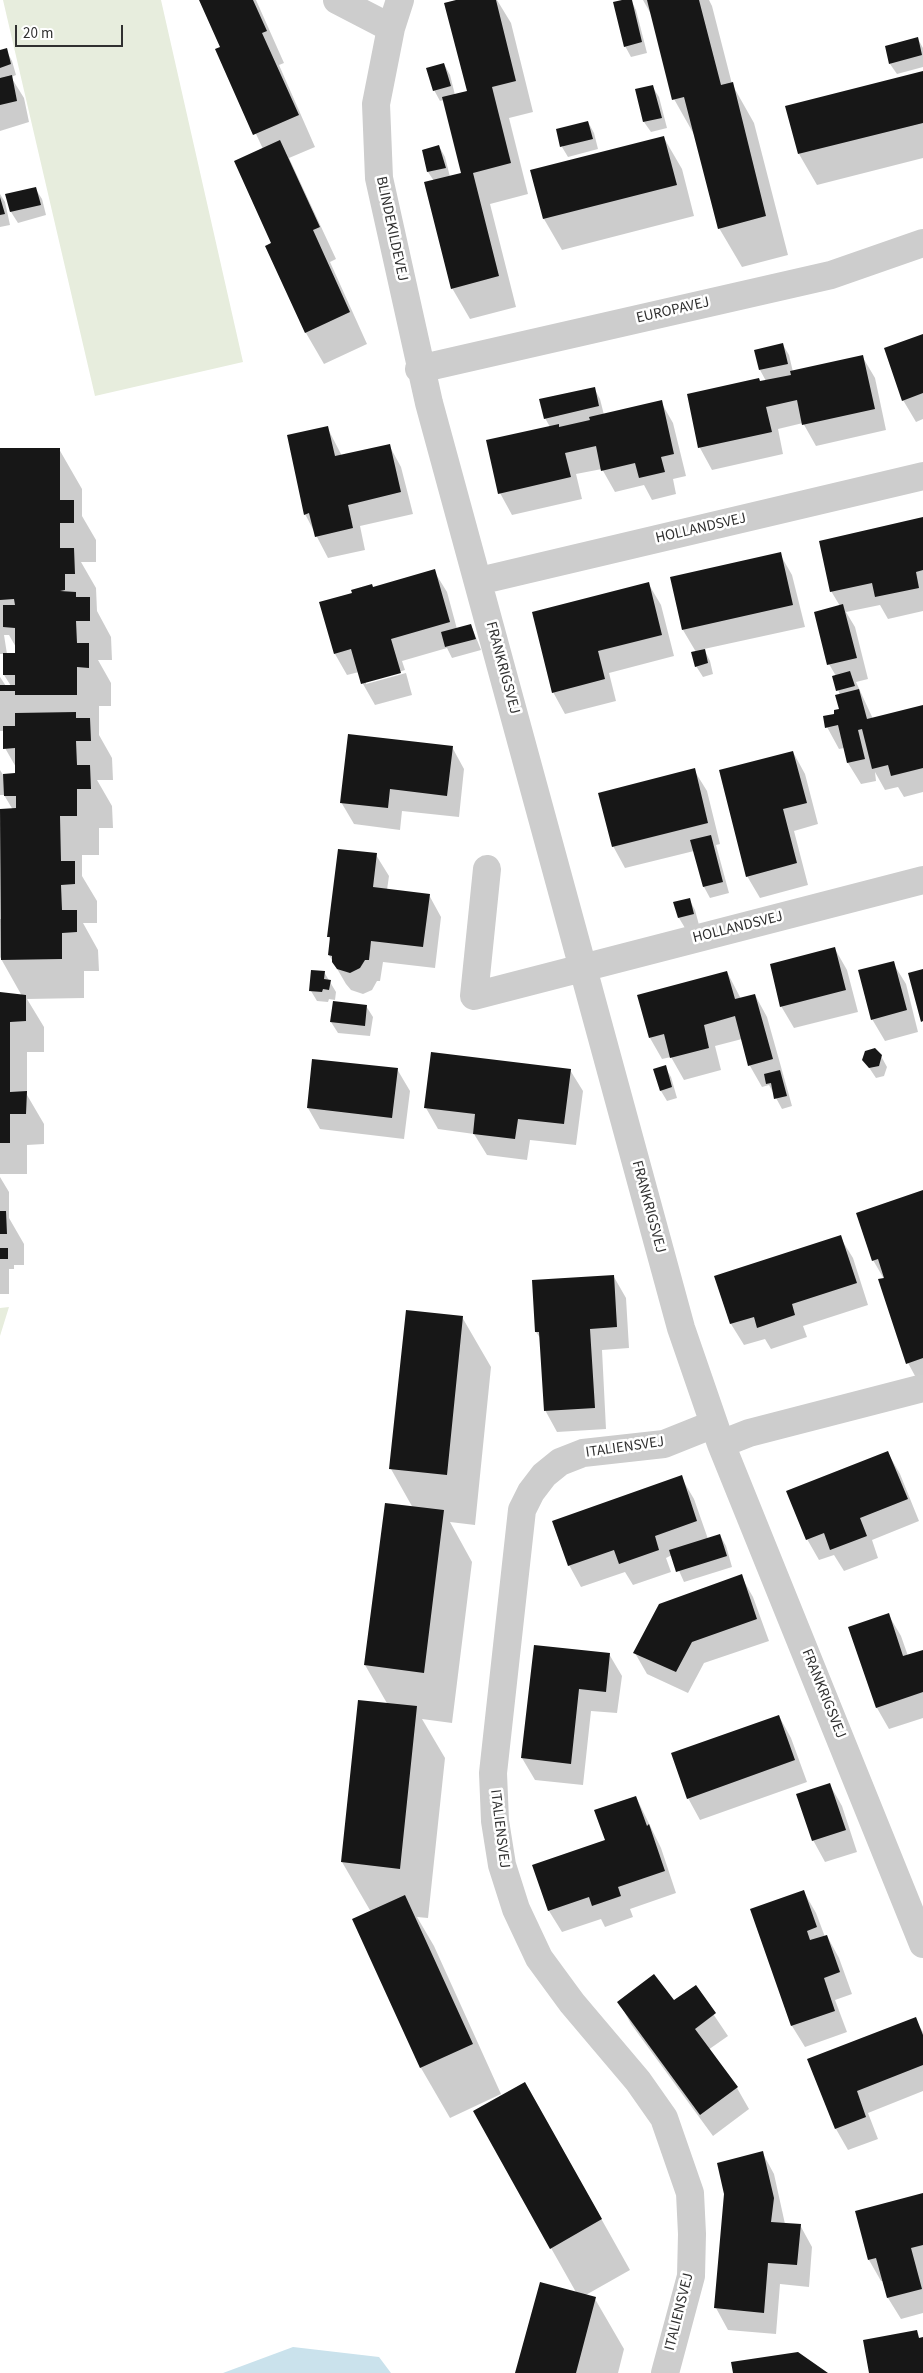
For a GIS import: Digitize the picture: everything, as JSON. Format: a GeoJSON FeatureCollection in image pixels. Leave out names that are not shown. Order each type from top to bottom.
{"type":"FeatureCollection","features":[{"type":"Feature","properties":{"kind":"street"},"geometry":{"type":"LineString","coordinates":[[337,0],[390,28]]}},
{"type":"Feature","properties":{"kind":"street","name":"BLINDEKILDEVEJ"},"geometry":{"type":"LineString","coordinates":[[400,0],[390,28],[376,104],[379,178],[420,369]]}},
{"type":"Feature","properties":{"kind":"street","name":"EUROPAVEJ"},"geometry":{"type":"LineString","coordinates":[[420,369],[831,275],[923,243]]}},
{"type":"Feature","properties":{"kind":"street","name":"FRANKRIGSVEJ"},"geometry":{"type":"LineString","coordinates":[[420,369],[681,1328],[718,1434],[923,1944]]}},
{"type":"Feature","properties":{"kind":"street","name":"HOLLANDSVEJ"},"geometry":{"type":"LineString","coordinates":[[478,581],[923,476]]}},
{"type":"Feature","properties":{"kind":"street"},"geometry":{"type":"LineString","coordinates":[[487,869],[474,996],[582,968]]}},
{"type":"Feature","properties":{"kind":"street","name":"HOLLANDSVEJ"},"geometry":{"type":"LineString","coordinates":[[582,968],[923,880]]}},
{"type":"Feature","properties":{"kind":"street"},"geometry":{"type":"LineString","coordinates":[[718,1434],[749,1433],[922,1391]]}},
{"type":"Feature","properties":{"kind":"street","name":"ITALIENSVEJ"},"geometry":{"type":"LineString","coordinates":[[665,2373],[691,2276],[692,2234],[690,2193],[664,2118],[638,2081],[572,2003],[539,1958],[516,1910],[502,1865],[495,1821],[493,1772],[522,1510],[531,1492],[544,1475],[560,1462],[583,1453],[664,1444],[718,1434]]}},
{"type":"Feature","properties":{"kind":"green space"},"geometry":{"type":"Polygon","coordinates":[[[3,0],[161,0],[243,362],[95,396],[3,0]]]}},
{"type":"Feature","properties":{"kind":"green space"},"geometry":{"type":"Polygon","coordinates":[[[9,1307],[0,1336],[0,1308],[9,1307]]]}},
{"type":"Feature","properties":{"kind":"water"},"geometry":{"type":"Polygon","coordinates":[[[293,2347],[379,2357],[391,2373],[223,2373],[293,2347]]]}},
{"type":"Feature","properties":{"kind":"building"},"geometry":{"type":"Polygon","coordinates":[[[199,0],[253,0],[267,31],[262,33],[299,115],[253,135],[215,49],[220,47],[199,0]]]}},
{"type":"Feature","properties":{"kind":"building"},"geometry":{"type":"Polygon","coordinates":[[[456,0],[496,0],[516,81],[492,87],[511,163],[473,173],[499,276],[451,289],[424,182],[461,173],[442,97],[467,91],[444,3],[456,0]]]}},
{"type":"Feature","properties":{"kind":"building"},"geometry":{"type":"Polygon","coordinates":[[[632,0],[642,42],[624,47],[613,2],[632,0]]]}},
{"type":"Feature","properties":{"kind":"building"},"geometry":{"type":"Polygon","coordinates":[[[647,0],[699,0],[721,85],[733,82],[766,216],[718,229],[684,97],[672,100],[647,0]]]}},
{"type":"Feature","properties":{"kind":"building"},"geometry":{"type":"Polygon","coordinates":[[[918,37],[922,55],[889,64],[885,46],[918,37]]]}},
{"type":"Feature","properties":{"kind":"building"},"geometry":{"type":"Polygon","coordinates":[[[7,48],[11,64],[0,68],[0,50],[7,48]]]}},
{"type":"Feature","properties":{"kind":"building"},"geometry":{"type":"Polygon","coordinates":[[[444,63],[451,86],[433,91],[426,68],[444,63]]]}},
{"type":"Feature","properties":{"kind":"building"},"geometry":{"type":"Polygon","coordinates":[[[923,71],[923,123],[798,154],[785,106],[923,71]]]}},
{"type":"Feature","properties":{"kind":"building"},"geometry":{"type":"Polygon","coordinates":[[[12,75],[17,101],[0,105],[0,78],[12,75]]]}},
{"type":"Feature","properties":{"kind":"building"},"geometry":{"type":"Polygon","coordinates":[[[653,85],[662,118],[643,122],[635,89],[653,85]]]}},
{"type":"Feature","properties":{"kind":"building"},"geometry":{"type":"Polygon","coordinates":[[[588,121],[593,139],[560,147],[556,129],[588,121]]]}},
{"type":"Feature","properties":{"kind":"building"},"geometry":{"type":"Polygon","coordinates":[[[664,136],[677,185],[543,219],[530,170],[664,136]]]}},
{"type":"Feature","properties":{"kind":"building"},"geometry":{"type":"Polygon","coordinates":[[[280,140],[320,227],[313,230],[350,312],[305,333],[265,246],[271,243],[234,161],[280,140]]]}},
{"type":"Feature","properties":{"kind":"building"},"geometry":{"type":"Polygon","coordinates":[[[439,145],[446,168],[427,172],[422,150],[439,145]]]}},
{"type":"Feature","properties":{"kind":"building"},"geometry":{"type":"Polygon","coordinates":[[[36,187],[41,205],[10,212],[5,194],[36,187]]]}},
{"type":"Feature","properties":{"kind":"building"},"geometry":{"type":"Polygon","coordinates":[[[0,197],[5,214],[0,215],[0,197]]]}},
{"type":"Feature","properties":{"kind":"building"},"geometry":{"type":"Polygon","coordinates":[[[923,334],[923,393],[902,401],[884,348],[923,334]]]}},
{"type":"Feature","properties":{"kind":"building"},"geometry":{"type":"Polygon","coordinates":[[[783,343],[788,364],[759,370],[754,350],[783,343]]]}},
{"type":"Feature","properties":{"kind":"building"},"geometry":{"type":"Polygon","coordinates":[[[863,355],[875,409],[802,425],[797,400],[766,407],[772,432],[698,448],[687,394],[759,378],[760,381],[791,375],[790,371],[863,355]]]}},
{"type":"Feature","properties":{"kind":"building"},"geometry":{"type":"Polygon","coordinates":[[[595,387],[599,406],[544,419],[539,399],[595,387]]]}},
{"type":"Feature","properties":{"kind":"building"},"geometry":{"type":"Polygon","coordinates":[[[662,400],[674,454],[661,457],[665,472],[639,478],[635,463],[601,471],[596,446],[565,453],[571,477],[498,494],[486,440],[559,424],[559,427],[590,420],[589,417],[662,400]]]}},
{"type":"Feature","properties":{"kind":"building"},"geometry":{"type":"Polygon","coordinates":[[[328,426],[335,456],[390,444],[401,492],[348,505],[353,528],[315,537],[309,513],[304,515],[287,435],[328,426]]]}},
{"type":"Feature","properties":{"kind":"building"},"geometry":{"type":"Polygon","coordinates":[[[0,448],[60,448],[60,500],[74,500],[74,523],[60,523],[60,548],[74,548],[75,574],[65,574],[65,590],[60,591],[76,592],[76,597],[90,597],[90,621],[76,621],[77,643],[89,643],[89,668],[77,667],[77,695],[15,695],[15,691],[0,691],[0,685],[15,685],[15,675],[3,675],[3,653],[15,653],[15,628],[3,627],[3,605],[15,605],[14,599],[0,600],[0,448]]]}},
{"type":"Feature","properties":{"kind":"building"},"geometry":{"type":"Polygon","coordinates":[[[923,517],[923,570],[916,572],[919,588],[875,597],[872,583],[830,592],[819,541],[923,517]]]}},
{"type":"Feature","properties":{"kind":"building"},"geometry":{"type":"Polygon","coordinates":[[[781,552],[793,605],[682,630],[670,577],[781,552]]]}},
{"type":"Feature","properties":{"kind":"building"},"geometry":{"type":"Polygon","coordinates":[[[435,569],[450,622],[391,639],[401,673],[361,684],[351,649],[334,654],[319,602],[352,593],[351,590],[372,584],[373,587],[435,569]]]}},
{"type":"Feature","properties":{"kind":"building"},"geometry":{"type":"Polygon","coordinates":[[[649,582],[662,635],[598,651],[605,679],[552,693],[532,612],[649,582]]]}},
{"type":"Feature","properties":{"kind":"building"},"geometry":{"type":"Polygon","coordinates":[[[843,604],[857,658],[827,665],[814,612],[843,604]]]}},
{"type":"Feature","properties":{"kind":"building"},"geometry":{"type":"Polygon","coordinates":[[[471,624],[476,639],[445,647],[441,632],[471,624]]]}},
{"type":"Feature","properties":{"kind":"building"},"geometry":{"type":"Polygon","coordinates":[[[705,649],[708,663],[695,667],[691,652],[705,649]]]}},
{"type":"Feature","properties":{"kind":"building"},"geometry":{"type":"Polygon","coordinates":[[[850,671],[855,686],[836,691],[832,676],[850,671]]]}},
{"type":"Feature","properties":{"kind":"building"},"geometry":{"type":"Polygon","coordinates":[[[859,689],[867,719],[923,705],[923,768],[891,776],[888,765],[872,769],[862,729],[858,730],[865,759],[847,763],[838,725],[825,728],[823,716],[834,714],[834,710],[839,709],[835,695],[859,689]]]}},
{"type":"Feature","properties":{"kind":"building"},"geometry":{"type":"Polygon","coordinates":[[[76,712],[76,718],[90,718],[91,741],[76,741],[77,765],[90,765],[91,789],[77,789],[77,816],[60,816],[61,861],[75,861],[75,884],[61,885],[62,910],[77,910],[77,932],[62,933],[62,959],[1,960],[0,809],[16,808],[16,796],[4,796],[3,774],[15,773],[15,748],[3,749],[3,726],[15,726],[15,713],[76,712]]]}},
{"type":"Feature","properties":{"kind":"building"},"geometry":{"type":"Polygon","coordinates":[[[348,734],[453,746],[447,796],[390,789],[388,808],[340,803],[348,734]]]}},
{"type":"Feature","properties":{"kind":"building"},"geometry":{"type":"Polygon","coordinates":[[[793,751],[807,803],[783,809],[797,863],[746,877],[719,770],[793,751]]]}},
{"type":"Feature","properties":{"kind":"building"},"geometry":{"type":"Polygon","coordinates":[[[695,768],[708,823],[612,847],[598,793],[695,768]]]}},
{"type":"Feature","properties":{"kind":"building"},"geometry":{"type":"Polygon","coordinates":[[[711,835],[723,882],[703,887],[690,840],[711,835]]]}},
{"type":"Feature","properties":{"kind":"building"},"geometry":{"type":"Polygon","coordinates":[[[338,849],[377,853],[373,887],[430,894],[423,947],[371,941],[369,960],[365,960],[360,968],[350,973],[337,969],[332,962],[332,956],[328,955],[330,937],[327,937],[338,849]]]}},
{"type":"Feature","properties":{"kind":"building"},"geometry":{"type":"Polygon","coordinates":[[[690,898],[694,914],[678,918],[673,902],[690,898]]]}},
{"type":"Feature","properties":{"kind":"building"},"geometry":{"type":"Polygon","coordinates":[[[835,947],[846,990],[780,1007],[770,964],[835,947]]]}},
{"type":"Feature","properties":{"kind":"building"},"geometry":{"type":"Polygon","coordinates":[[[894,961],[907,1010],[871,1020],[858,970],[894,961]]]}},
{"type":"Feature","properties":{"kind":"building"},"geometry":{"type":"Polygon","coordinates":[[[923,969],[923,1021],[921,1022],[908,973],[923,969]]]}},
{"type":"Feature","properties":{"kind":"building"},"geometry":{"type":"Polygon","coordinates":[[[311,970],[325,971],[324,979],[331,980],[329,990],[323,989],[322,992],[309,991],[311,970]]]}},
{"type":"Feature","properties":{"kind":"building"},"geometry":{"type":"Polygon","coordinates":[[[727,971],[735,999],[755,994],[773,1059],[748,1066],[735,1016],[704,1025],[709,1048],[670,1058],[664,1034],[649,1038],[637,995],[727,971]]]}},
{"type":"Feature","properties":{"kind":"building"},"geometry":{"type":"Polygon","coordinates":[[[0,992],[26,995],[26,1021],[10,1022],[10,1092],[27,1091],[26,1114],[10,1114],[10,1143],[0,1143],[0,992]]]}},
{"type":"Feature","properties":{"kind":"building"},"geometry":{"type":"Polygon","coordinates":[[[333,1001],[367,1005],[365,1026],[330,1022],[333,1001]]]}},
{"type":"Feature","properties":{"kind":"building"},"geometry":{"type":"Polygon","coordinates":[[[875,1048],[882,1055],[879,1066],[869,1068],[862,1060],[865,1051],[875,1048]]]}},
{"type":"Feature","properties":{"kind":"building"},"geometry":{"type":"Polygon","coordinates":[[[431,1052],[571,1069],[564,1124],[518,1119],[515,1139],[473,1134],[475,1114],[424,1108],[431,1052]]]}},
{"type":"Feature","properties":{"kind":"building"},"geometry":{"type":"Polygon","coordinates":[[[312,1059],[398,1068],[392,1118],[307,1108],[312,1059]]]}},
{"type":"Feature","properties":{"kind":"building"},"geometry":{"type":"Polygon","coordinates":[[[666,1065],[672,1087],[660,1091],[653,1069],[666,1065]]]}},
{"type":"Feature","properties":{"kind":"building"},"geometry":{"type":"Polygon","coordinates":[[[780,1070],[787,1096],[774,1099],[771,1083],[766,1084],[764,1074],[780,1070]]]}},
{"type":"Feature","properties":{"kind":"building"},"geometry":{"type":"Polygon","coordinates":[[[923,1190],[923,1358],[906,1364],[878,1279],[884,1278],[878,1259],[872,1261],[856,1213],[923,1190]]]}},
{"type":"Feature","properties":{"kind":"building"},"geometry":{"type":"Polygon","coordinates":[[[0,1211],[6,1211],[7,1234],[0,1234],[0,1211]]]}},
{"type":"Feature","properties":{"kind":"building"},"geometry":{"type":"Polygon","coordinates":[[[841,1235],[857,1283],[792,1304],[795,1315],[757,1328],[754,1317],[730,1324],[714,1276],[841,1235]]]}},
{"type":"Feature","properties":{"kind":"building"},"geometry":{"type":"Polygon","coordinates":[[[0,1248],[8,1248],[8,1259],[0,1259],[0,1248]]]}},
{"type":"Feature","properties":{"kind":"building"},"geometry":{"type":"Polygon","coordinates":[[[614,1275],[617,1327],[590,1329],[595,1408],[544,1411],[539,1332],[535,1332],[532,1280],[614,1275]]]}},
{"type":"Feature","properties":{"kind":"building"},"geometry":{"type":"Polygon","coordinates":[[[406,1310],[463,1316],[447,1475],[389,1469],[406,1310]]]}},
{"type":"Feature","properties":{"kind":"building"},"geometry":{"type":"Polygon","coordinates":[[[888,1451],[908,1499],[860,1518],[867,1536],[830,1550],[824,1533],[806,1540],[786,1491],[888,1451]]]}},
{"type":"Feature","properties":{"kind":"building"},"geometry":{"type":"Polygon","coordinates":[[[682,1475],[697,1521],[655,1536],[659,1550],[619,1564],[614,1550],[568,1566],[552,1521],[682,1475]]]}},
{"type":"Feature","properties":{"kind":"building"},"geometry":{"type":"Polygon","coordinates":[[[385,1503],[444,1510],[424,1673],[364,1665],[385,1503]]]}},
{"type":"Feature","properties":{"kind":"building"},"geometry":{"type":"Polygon","coordinates":[[[720,1534],[727,1556],[676,1572],[669,1550],[720,1534]]]}},
{"type":"Feature","properties":{"kind":"building"},"geometry":{"type":"Polygon","coordinates":[[[742,1574],[757,1619],[692,1642],[676,1672],[633,1653],[659,1604],[742,1574]]]}},
{"type":"Feature","properties":{"kind":"building"},"geometry":{"type":"Polygon","coordinates":[[[889,1613],[903,1656],[923,1650],[923,1692],[876,1708],[848,1627],[889,1613]]]}},
{"type":"Feature","properties":{"kind":"building"},"geometry":{"type":"Polygon","coordinates":[[[534,1645],[610,1653],[606,1692],[579,1689],[571,1764],[521,1758],[534,1645]]]}},
{"type":"Feature","properties":{"kind":"building"},"geometry":{"type":"Polygon","coordinates":[[[358,1700],[417,1706],[400,1869],[341,1862],[358,1700]]]}},
{"type":"Feature","properties":{"kind":"building"},"geometry":{"type":"Polygon","coordinates":[[[779,1715],[795,1760],[687,1799],[671,1753],[779,1715]]]}},
{"type":"Feature","properties":{"kind":"building"},"geometry":{"type":"Polygon","coordinates":[[[830,1783],[846,1830],[812,1841],[796,1794],[830,1783]]]}},
{"type":"Feature","properties":{"kind":"building"},"geometry":{"type":"Polygon","coordinates":[[[636,1796],[647,1826],[649,1824],[665,1871],[618,1887],[621,1896],[592,1906],[589,1897],[548,1911],[532,1865],[605,1840],[594,1810],[636,1796]]]}},
{"type":"Feature","properties":{"kind":"building"},"geometry":{"type":"Polygon","coordinates":[[[804,1890],[817,1927],[807,1931],[810,1940],[827,1935],[840,1972],[824,1978],[835,2011],[791,2026],[750,1909],[804,1890]]]}},
{"type":"Feature","properties":{"kind":"building"},"geometry":{"type":"Polygon","coordinates":[[[405,1895],[473,2044],[420,2068],[352,1919],[405,1895]]]}},
{"type":"Feature","properties":{"kind":"building"},"geometry":{"type":"Polygon","coordinates":[[[654,1974],[674,2000],[696,1985],[716,2013],[695,2029],[738,2087],[700,2115],[617,2002],[654,1974]]]}},
{"type":"Feature","properties":{"kind":"building"},"geometry":{"type":"Polygon","coordinates":[[[916,2017],[923,2035],[923,2065],[857,2091],[866,2117],[835,2129],[807,2059],[916,2017]]]}},
{"type":"Feature","properties":{"kind":"building"},"geometry":{"type":"Polygon","coordinates":[[[525,2082],[602,2219],[550,2249],[473,2111],[525,2082]]]}},
{"type":"Feature","properties":{"kind":"building"},"geometry":{"type":"Polygon","coordinates":[[[763,2151],[774,2198],[771,2222],[801,2224],[797,2265],[768,2263],[764,2313],[714,2308],[724,2194],[717,2163],[763,2151]]]}},
{"type":"Feature","properties":{"kind":"building"},"geometry":{"type":"Polygon","coordinates":[[[923,2193],[923,2245],[911,2248],[922,2289],[887,2298],[876,2258],[868,2260],[855,2211],[923,2193]]]}},
{"type":"Feature","properties":{"kind":"building"},"geometry":{"type":"Polygon","coordinates":[[[540,2282],[596,2297],[576,2373],[515,2373],[540,2282]]]}},
{"type":"Feature","properties":{"kind":"building"},"geometry":{"type":"Polygon","coordinates":[[[917,2330],[919,2338],[923,2337],[923,2373],[869,2373],[863,2340],[917,2330]]]}},
{"type":"Feature","properties":{"kind":"building"},"geometry":{"type":"Polygon","coordinates":[[[798,2352],[828,2373],[733,2373],[731,2362],[798,2352]]]}}]}
